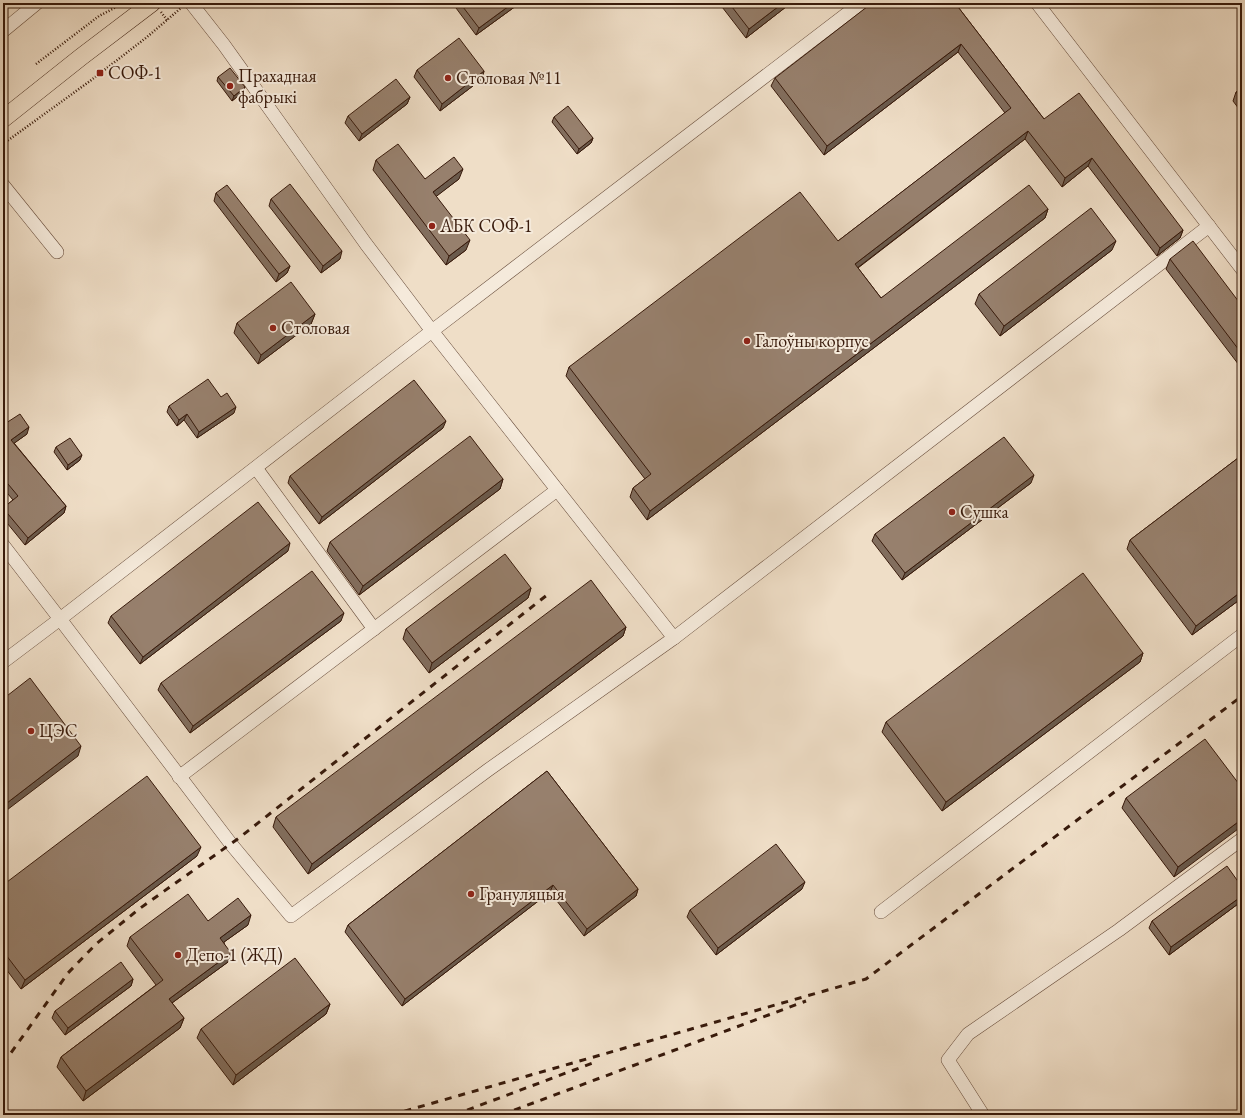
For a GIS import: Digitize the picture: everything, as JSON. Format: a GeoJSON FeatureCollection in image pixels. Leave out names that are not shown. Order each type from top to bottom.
{"type":"FeatureCollection","features":[{"type":"Feature","properties":{"kind":"main road"},"geometry":{"type":"LineString","coordinates":[[3,119],[152,3]]}},
{"type":"Feature","properties":{"kind":"lane"},"geometry":{"type":"LineString","coordinates":[[3,31],[37,3]]}},
{"type":"Feature","properties":{"kind":"lane"},"geometry":{"type":"LineString","coordinates":[[3,662],[861,3]]}},
{"type":"Feature","properties":{"kind":"lane"},"geometry":{"type":"LineString","coordinates":[[1037,3],[1242,269]]}},
{"type":"Feature","properties":{"kind":"lane"},"geometry":{"type":"LineString","coordinates":[[186,5],[224,45],[366,244],[432,331],[674,638]]}},
{"type":"Feature","properties":{"kind":"lane"},"geometry":{"type":"LineString","coordinates":[[3,185],[57,252]]}},
{"type":"Feature","properties":{"kind":"lane"},"geometry":{"type":"LineString","coordinates":[[3,545],[231,844],[291,916],[488,770],[674,638],[1209,226]]}},
{"type":"Feature","properties":{"kind":"lane"},"geometry":{"type":"LineString","coordinates":[[256,468],[374,629]]}},
{"type":"Feature","properties":{"kind":"lane"},"geometry":{"type":"LineString","coordinates":[[179,777],[557,490]]}},
{"type":"Feature","properties":{"kind":"lane"},"geometry":{"type":"LineString","coordinates":[[881,912],[1242,635]]}},
{"type":"Feature","properties":{"kind":"lane"},"geometry":{"type":"LineString","coordinates":[[983,1115],[948,1060],[968,1034],[1119,930],[1242,839]]}},
{"type":"Feature","properties":{"kind":"path"},"geometry":{"type":"LineString","coordinates":[[36,64],[99,16],[124,3]]}},
{"type":"Feature","properties":{"kind":"path"},"geometry":{"type":"LineString","coordinates":[[3,144],[90,81],[186,5]]}},
{"type":"Feature","properties":{"kind":"building"},"geometry":{"type":"Polygon","coordinates":[[[460,3],[513,3],[479,28],[460,3]]]}},
{"type":"Feature","properties":{"kind":"building"},"geometry":{"type":"Polygon","coordinates":[[[729,3],[783,3],[749,29],[729,3]]]}},
{"type":"Feature","properties":{"kind":"building"},"geometry":{"type":"Polygon","coordinates":[[[872,3],[955,3],[1044,119],[1079,93],[1183,230],[1160,248],[1092,158],[1065,178],[1028,131],[855,264],[881,298],[1029,185],[1048,209],[650,511],[633,488],[651,474],[569,367],[800,192],[838,241],[1011,108],[961,44],[827,146],[775,78],[872,3]]]}},
{"type":"Feature","properties":{"kind":"building","name":"Столовая №11"},"geometry":{"type":"Polygon","coordinates":[[[459,38],[484,71],[442,104],[417,70],[459,38]]]}},
{"type":"Feature","properties":{"kind":"building","name":"Прахадная фабрыкі"},"geometry":{"type":"Polygon","coordinates":[[[230,68],[245,87],[234,96],[218,77],[230,68]]]}},
{"type":"Feature","properties":{"kind":"building"},"geometry":{"type":"Polygon","coordinates":[[[396,79],[410,97],[362,134],[348,116],[396,79]]]}},
{"type":"Feature","properties":{"kind":"building"},"geometry":{"type":"Polygon","coordinates":[[[1242,88],[1242,99],[1236,92],[1242,88]]]}},
{"type":"Feature","properties":{"kind":"building"},"geometry":{"type":"Polygon","coordinates":[[[568,106],[593,138],[579,149],[554,117],[568,106]]]}},
{"type":"Feature","properties":{"kind":"building","name":"АБК СОФ-1"},"geometry":{"type":"Polygon","coordinates":[[[398,144],[425,179],[454,157],[463,169],[433,192],[470,240],[449,256],[376,160],[398,144]]]}},
{"type":"Feature","properties":{"kind":"building"},"geometry":{"type":"Polygon","coordinates":[[[290,184],[342,251],[323,266],[271,199],[290,184]]]}},
{"type":"Feature","properties":{"kind":"building"},"geometry":{"type":"Polygon","coordinates":[[[227,185],[290,266],[279,274],[216,193],[227,185]]]}},
{"type":"Feature","properties":{"kind":"building"},"geometry":{"type":"Polygon","coordinates":[[[1091,208],[1116,241],[1004,326],[979,294],[1091,208]]]}},
{"type":"Feature","properties":{"kind":"building"},"geometry":{"type":"Polygon","coordinates":[[[1193,241],[1242,306],[1242,354],[1170,259],[1193,241]]]}},
{"type":"Feature","properties":{"kind":"building","name":"Столовая"},"geometry":{"type":"Polygon","coordinates":[[[291,282],[315,314],[261,355],[237,323],[291,282]]]}},
{"type":"Feature","properties":{"kind":"building"},"geometry":{"type":"Polygon","coordinates":[[[208,379],[221,397],[227,393],[236,407],[199,432],[187,414],[179,420],[169,406],[208,379]]]}},
{"type":"Feature","properties":{"kind":"building"},"geometry":{"type":"Polygon","coordinates":[[[414,380],[446,421],[322,517],[290,476],[414,380]]]}},
{"type":"Feature","properties":{"kind":"building"},"geometry":{"type":"Polygon","coordinates":[[[20,414],[29,427],[11,440],[66,506],[28,538],[3,508],[18,496],[3,478],[3,425],[20,414]]]}},
{"type":"Feature","properties":{"kind":"building"},"geometry":{"type":"Polygon","coordinates":[[[470,436],[503,479],[363,586],[330,542],[470,436]]]}},
{"type":"Feature","properties":{"kind":"building","name":"Сушка"},"geometry":{"type":"Polygon","coordinates":[[[1004,437],[1034,475],[905,573],[875,534],[1004,437]]]}},
{"type":"Feature","properties":{"kind":"building"},"geometry":{"type":"Polygon","coordinates":[[[70,438],[82,455],[68,465],[56,447],[70,438]]]}},
{"type":"Feature","properties":{"kind":"building"},"geometry":{"type":"Polygon","coordinates":[[[1242,455],[1242,591],[1196,626],[1130,540],[1242,455]]]}},
{"type":"Feature","properties":{"kind":"building"},"geometry":{"type":"Polygon","coordinates":[[[258,502],[290,543],[143,657],[111,616],[258,502]]]}},
{"type":"Feature","properties":{"kind":"building"},"geometry":{"type":"Polygon","coordinates":[[[505,554],[531,588],[432,663],[406,629],[505,554]]]}},
{"type":"Feature","properties":{"kind":"building"},"geometry":{"type":"Polygon","coordinates":[[[312,571],[344,613],[193,726],[161,683],[312,571]]]}},
{"type":"Feature","properties":{"kind":"building"},"geometry":{"type":"Polygon","coordinates":[[[1083,573],[1143,653],[946,802],[886,722],[1083,573]]]}},
{"type":"Feature","properties":{"kind":"building"},"geometry":{"type":"Polygon","coordinates":[[[591,580],[626,627],[312,864],[276,817],[591,580]]]}},
{"type":"Feature","properties":{"kind":"building","name":"ЦЭС"},"geometry":{"type":"Polygon","coordinates":[[[30,678],[81,746],[3,806],[3,699],[30,678]]]}},
{"type":"Feature","properties":{"kind":"building"},"geometry":{"type":"Polygon","coordinates":[[[1205,739],[1242,788],[1242,819],[1178,867],[1126,798],[1205,739]]]}},
{"type":"Feature","properties":{"kind":"building","name":"Грануляцыя"},"geometry":{"type":"Polygon","coordinates":[[[547,771],[638,889],[587,929],[553,885],[405,999],[348,925],[547,771]]]}},
{"type":"Feature","properties":{"kind":"building"},"geometry":{"type":"Polygon","coordinates":[[[147,776],[201,847],[25,980],[3,951],[3,885],[147,776]]]}},
{"type":"Feature","properties":{"kind":"building"},"geometry":{"type":"Polygon","coordinates":[[[776,844],[805,882],[718,948],[690,910],[776,844]]]}},
{"type":"Feature","properties":{"kind":"building"},"geometry":{"type":"Polygon","coordinates":[[[1227,866],[1242,887],[1242,896],[1171,947],[1152,921],[1227,866]]]}},
{"type":"Feature","properties":{"kind":"building"},"geometry":{"type":"Polygon","coordinates":[[[188,894],[208,921],[238,898],[251,915],[220,938],[231,953],[169,999],[184,1018],[86,1091],[61,1057],[163,980],[130,937],[188,894]]]}},
{"type":"Feature","properties":{"kind":"building"},"geometry":{"type":"Polygon","coordinates":[[[295,958],[330,1004],[236,1075],[201,1029],[295,958]]]}},
{"type":"Feature","properties":{"kind":"building"},"geometry":{"type":"Polygon","coordinates":[[[121,962],[133,979],[68,1028],[55,1011],[121,962]]]}},
{"type":"Feature","properties":{"kind":"railway"},"geometry":{"type":"LineString","coordinates":[[3,1064],[68,973],[96,944],[139,909],[239,838],[547,595]]}},
{"type":"Feature","properties":{"kind":"railway"},"geometry":{"type":"LineString","coordinates":[[391,1115],[866,979],[1242,696]]}},
{"type":"Feature","properties":{"kind":"railway"},"geometry":{"type":"LineString","coordinates":[[501,1115],[806,1001]]}},
{"type":"Feature","properties":{"kind":"railway"},"geometry":{"type":"LineString","coordinates":[[454,1115],[598,1061]]}},
{"type":"Feature","properties":{"kind":"place","name":"СОФ-1"},"geometry":{"type":"Point","coordinates":[100,73]}},
{"type":"Feature","properties":{"kind":"place","name":"Столовая №11"},"geometry":{"type":"Point","coordinates":[448,78]}},
{"type":"Feature","properties":{"kind":"place","name":"Прахадная фабрыкі"},"geometry":{"type":"Point","coordinates":[230,86]}},
{"type":"Feature","properties":{"kind":"place","name":"АБК СОФ-1"},"geometry":{"type":"Point","coordinates":[432,226]}},
{"type":"Feature","properties":{"kind":"place","name":"Столовая"},"geometry":{"type":"Point","coordinates":[273,328]}},
{"type":"Feature","properties":{"kind":"place","name":"Галоўны корпус"},"geometry":{"type":"Point","coordinates":[747,341]}},
{"type":"Feature","properties":{"kind":"place","name":"Сушка"},"geometry":{"type":"Point","coordinates":[952,512]}},
{"type":"Feature","properties":{"kind":"place","name":"ЦЭС"},"geometry":{"type":"Point","coordinates":[31,731]}},
{"type":"Feature","properties":{"kind":"place","name":"Грануляцыя"},"geometry":{"type":"Point","coordinates":[471,894]}},
{"type":"Feature","properties":{"kind":"place","name":"Депо-1 (ЖД)"},"geometry":{"type":"Point","coordinates":[178,955]}}]}
